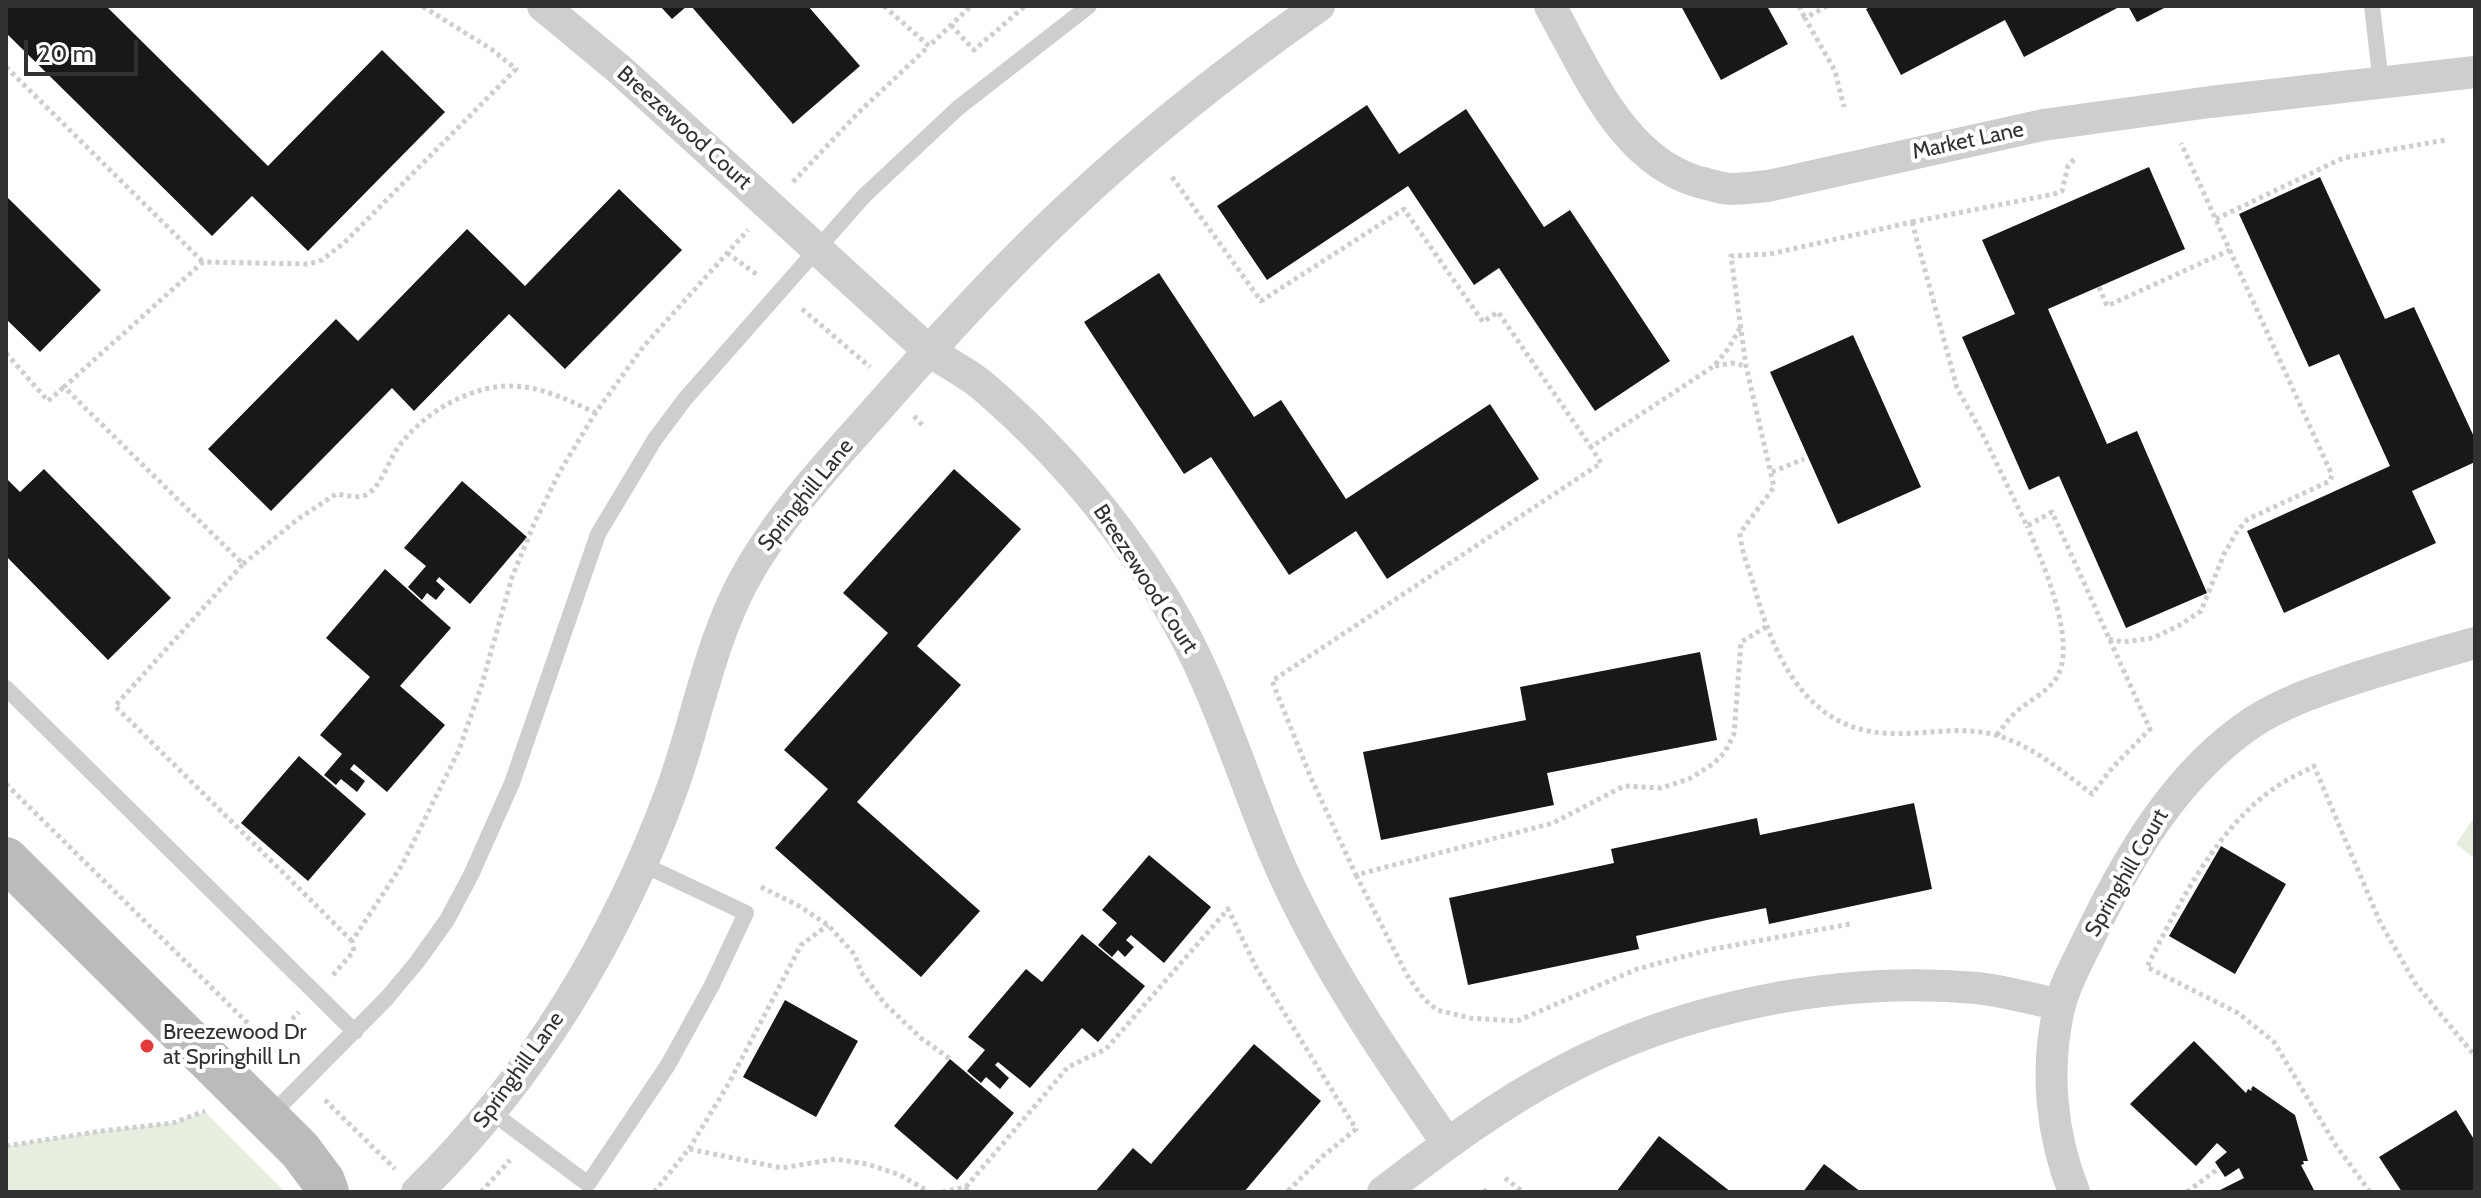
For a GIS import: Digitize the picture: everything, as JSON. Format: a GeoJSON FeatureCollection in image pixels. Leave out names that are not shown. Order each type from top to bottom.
{"type":"FeatureCollection","features":[{"type":"Feature","properties":{"kind":"street","name":"Breezewood Court"},"geometry":{"type":"LineString","coordinates":[[543,6],[619,69],[929,351],[982,385],[1030,430],[1092,497],[1163,599],[1197,661],[1271,845],[1322,950],[1386,1054],[1447,1143]]}},
{"type":"Feature","properties":{"kind":"street","name":"Springhill Lane"},"geometry":{"type":"LineString","coordinates":[[417,1192],[476,1129],[551,1029],[625,903],[673,785],[714,651],[743,583],[770,536],[802,494],[892,392],[1030,245],[1109,171],[1225,74],[1319,6]]}},
{"type":"Feature","properties":{"kind":"street","name":"Market Lane"},"geometry":{"type":"LineString","coordinates":[[1550,6],[1606,103],[1643,150],[1671,172],[1729,189],[1768,186],[2043,125],[2210,102],[2475,72]]}},
{"type":"Feature","properties":{"kind":"street","name":"Springhill Court"},"geometry":{"type":"LineString","coordinates":[[2074,1192],[2054,1125],[2053,1063],[2060,1005],[2100,916],[2137,848],[2182,785],[2215,753],[2272,711],[2315,692],[2475,643]]}},
{"type":"Feature","properties":{"kind":"street"},"geometry":{"type":"LineString","coordinates":[[6,859],[300,1150],[323,1181],[327,1192]]}},
{"type":"Feature","properties":{"kind":"street"},"geometry":{"type":"LineString","coordinates":[[1383,1192],[1447,1143],[1559,1072],[1687,1019],[1797,995],[1871,986],[1981,988],[2060,1005]]}},
{"type":"Feature","properties":{"kind":"lane"},"geometry":{"type":"LineString","coordinates":[[268,1118],[355,1032],[417,962],[447,920],[512,783],[598,534],[655,439],[685,399],[864,196],[958,108],[1089,6]]}},
{"type":"Feature","properties":{"kind":"lane"},"geometry":{"type":"LineString","coordinates":[[2372,6],[2381,83]]}},
{"type":"Feature","properties":{"kind":"lane"},"geometry":{"type":"LineString","coordinates":[[6,688],[355,1032]]}},
{"type":"Feature","properties":{"kind":"lane"},"geometry":{"type":"LineString","coordinates":[[490,1111],[588,1184],[668,1065],[712,985],[746,913],[642,864]]}},
{"type":"Feature","properties":{"kind":"path"},"geometry":{"type":"LineString","coordinates":[[6,353],[48,401],[203,262],[309,264],[322,260],[345,242],[516,69],[491,49],[422,6]]}},
{"type":"Feature","properties":{"kind":"path"},"geometry":{"type":"LineString","coordinates":[[884,6],[929,46]]}},
{"type":"Feature","properties":{"kind":"path"},"geometry":{"type":"LineString","coordinates":[[352,941],[402,865],[459,750],[482,684],[512,577],[559,473],[596,413],[643,347],[770,206],[858,113],[971,6]]}},
{"type":"Feature","properties":{"kind":"path"},"geometry":{"type":"LineString","coordinates":[[951,25],[974,50],[1025,6]]}},
{"type":"Feature","properties":{"kind":"path"},"geometry":{"type":"LineString","coordinates":[[1799,6],[1835,71],[1844,107]]}},
{"type":"Feature","properties":{"kind":"path"},"geometry":{"type":"LineString","coordinates":[[1805,18],[1827,6]]}},
{"type":"Feature","properties":{"kind":"path"},"geometry":{"type":"LineString","coordinates":[[6,67],[203,262]]}},
{"type":"Feature","properties":{"kind":"path"},"geometry":{"type":"LineString","coordinates":[[2216,219],[2343,158],[2446,140]]}},
{"type":"Feature","properties":{"kind":"path"},"geometry":{"type":"LineString","coordinates":[[2109,639],[2123,642],[2153,638],[2201,611],[2224,554],[2248,519],[2330,481],[2332,475],[2182,143],[2167,144]]}},
{"type":"Feature","properties":{"kind":"path"},"geometry":{"type":"LineString","coordinates":[[2027,526],[2052,512],[2150,729],[2092,794],[2027,748],[1997,735],[1962,730],[1889,733],[1864,730],[1843,722],[1826,712],[1789,673],[1766,627],[1740,533],[1774,487],[1746,366],[1731,256],[1770,254],[2054,194],[2062,191],[2068,166],[2082,153]]}},
{"type":"Feature","properties":{"kind":"path"},"geometry":{"type":"LineString","coordinates":[[1172,177],[1261,301],[1404,209],[1483,322],[1498,312],[1601,463],[1272,681],[1311,778],[1356,875],[1407,975],[1424,999],[1437,1010],[1470,1018],[1517,1021],[1637,969],[1708,950],[1850,924]]}},
{"type":"Feature","properties":{"kind":"path"},"geometry":{"type":"LineString","coordinates":[[1912,222],[1957,388],[1981,431],[2050,580],[2064,646],[2063,666],[2055,680],[2016,712],[1997,735]]}},
{"type":"Feature","properties":{"kind":"path"},"geometry":{"type":"LineString","coordinates":[[2099,287],[2107,306],[2230,250]]}},
{"type":"Feature","properties":{"kind":"path"},"geometry":{"type":"LineString","coordinates":[[727,253],[779,290],[870,368],[923,426]]}},
{"type":"Feature","properties":{"kind":"path"},"geometry":{"type":"LineString","coordinates":[[1591,447],[1714,366],[1740,327]]}},
{"type":"Feature","properties":{"kind":"path"},"geometry":{"type":"LineString","coordinates":[[1714,366],[1732,363],[1746,366]]}},
{"type":"Feature","properties":{"kind":"path"},"geometry":{"type":"LineString","coordinates":[[6,1146],[173,1123],[205,1112],[354,951],[352,941],[115,706],[243,564],[298,519],[336,494],[356,497],[369,494],[412,431],[449,404],[481,390],[513,386],[553,394],[596,413]]}},
{"type":"Feature","properties":{"kind":"path"},"geometry":{"type":"LineString","coordinates":[[64,387],[243,564]]}},
{"type":"Feature","properties":{"kind":"path"},"geometry":{"type":"LineString","coordinates":[[1772,472],[1804,459]]}},
{"type":"Feature","properties":{"kind":"path"},"geometry":{"type":"LineString","coordinates":[[1356,875],[1521,834],[1553,823],[1624,786],[1661,788],[1689,779],[1713,764],[1730,743],[1734,734],[1741,642],[1766,627]]}},
{"type":"Feature","properties":{"kind":"path"},"geometry":{"type":"LineString","coordinates":[[2370,1192],[2335,1144],[2274,1042],[2238,1013],[2147,967],[2196,875],[2239,820],[2275,787],[2314,766],[2380,922],[2415,983],[2475,1056]]}},
{"type":"Feature","properties":{"kind":"path"},"geometry":{"type":"LineString","coordinates":[[6,784],[417,1192]]}},
{"type":"Feature","properties":{"kind":"path"},"geometry":{"type":"LineString","coordinates":[[756,885],[799,906],[828,925],[855,955],[861,972],[885,1004],[921,1038],[950,1059]]}},
{"type":"Feature","properties":{"kind":"path"},"geometry":{"type":"LineString","coordinates":[[942,1192],[966,1190],[1068,1067],[1106,1049],[1228,909],[1278,1005],[1356,1129],[1287,1192]]}},
{"type":"Feature","properties":{"kind":"path"},"geometry":{"type":"LineString","coordinates":[[654,1192],[689,1149],[729,1083],[801,945],[828,925]]}},
{"type":"Feature","properties":{"kind":"path"},"geometry":{"type":"LineString","coordinates":[[689,1149],[782,1168],[835,1159],[867,1164],[900,1175],[929,1192]]}},
{"type":"Feature","properties":{"kind":"path"},"geometry":{"type":"LineString","coordinates":[[481,1192],[511,1159],[522,1167]]}},
{"type":"Feature","properties":{"kind":"path"},"geometry":{"type":"LineString","coordinates":[[2187,1192],[2219,1168]]}},
{"type":"Feature","properties":{"kind":"path"},"geometry":{"type":"LineString","coordinates":[[1505,1178],[1523,1192]]}},
{"type":"Feature","properties":{"kind":"shaded area"},"geometry":{"type":"Polygon","coordinates":[[[2475,816],[2475,859],[2456,844],[2475,816]]]}},
{"type":"Feature","properties":{"kind":"shaded area"},"geometry":{"type":"Polygon","coordinates":[[[205,1112],[285,1192],[6,1192],[6,1146],[173,1123],[205,1112]]]}},
{"type":"Feature","properties":{"kind":"building"},"geometry":{"type":"Polygon","coordinates":[[[6,6],[106,6],[268,166],[382,50],[445,112],[308,251],[252,196],[212,236],[6,33],[6,6]]]}},
{"type":"Feature","properties":{"kind":"building"},"geometry":{"type":"Polygon","coordinates":[[[660,6],[687,6],[672,19],[660,6]]]}},
{"type":"Feature","properties":{"kind":"building"},"geometry":{"type":"Polygon","coordinates":[[[691,6],[808,6],[860,66],[793,124],[691,6]]]}},
{"type":"Feature","properties":{"kind":"building"},"geometry":{"type":"Polygon","coordinates":[[[1681,6],[1767,6],[1788,44],[1721,80],[1681,6]]]}},
{"type":"Feature","properties":{"kind":"building"},"geometry":{"type":"Polygon","coordinates":[[[1872,6],[2121,6],[2024,57],[2005,20],[1901,75],[1866,9],[1872,6]]]}},
{"type":"Feature","properties":{"kind":"building"},"geometry":{"type":"Polygon","coordinates":[[[2128,6],[2168,6],[2137,22],[2128,6]]]}},
{"type":"Feature","properties":{"kind":"building"},"geometry":{"type":"Polygon","coordinates":[[[1367,105],[1399,154],[1466,109],[1544,227],[1570,210],[1670,361],[1595,411],[1499,268],[1474,285],[1408,186],[1267,280],[1217,206],[1367,105]]]}},
{"type":"Feature","properties":{"kind":"building"},"geometry":{"type":"Polygon","coordinates":[[[2149,167],[2185,249],[2048,309],[2107,444],[2137,431],[2207,593],[2126,628],[2059,476],[2029,490],[1962,337],[2015,314],[1982,240],[2149,167]]]}},
{"type":"Feature","properties":{"kind":"building"},"geometry":{"type":"Polygon","coordinates":[[[2320,177],[2385,319],[2414,307],[2475,439],[2475,462],[2412,491],[2436,543],[2284,613],[2247,531],[2390,466],[2339,354],[2309,367],[2239,214],[2320,177]]]}},
{"type":"Feature","properties":{"kind":"building"},"geometry":{"type":"Polygon","coordinates":[[[619,189],[682,250],[565,369],[509,314],[414,411],[392,388],[271,511],[208,449],[336,319],[358,341],[467,229],[525,286],[619,189]]]}},
{"type":"Feature","properties":{"kind":"building"},"geometry":{"type":"Polygon","coordinates":[[[6,196],[101,290],[40,352],[6,319],[6,196]]]}},
{"type":"Feature","properties":{"kind":"building"},"geometry":{"type":"Polygon","coordinates":[[[1159,273],[1254,417],[1281,400],[1346,499],[1490,404],[1539,479],[1387,579],[1356,531],[1289,575],[1211,457],[1184,474],[1084,322],[1159,273]]]}},
{"type":"Feature","properties":{"kind":"building"},"geometry":{"type":"Polygon","coordinates":[[[1853,335],[1921,487],[1838,524],[1770,372],[1853,335]]]}},
{"type":"Feature","properties":{"kind":"building"},"geometry":{"type":"Polygon","coordinates":[[[44,469],[171,598],[108,660],[6,556],[6,478],[20,492],[44,469]]]}},
{"type":"Feature","properties":{"kind":"building"},"geometry":{"type":"Polygon","coordinates":[[[954,469],[1021,529],[917,646],[961,685],[857,802],[980,911],[921,977],[775,848],[828,789],[784,750],[888,633],[843,593],[954,469]]]}},
{"type":"Feature","properties":{"kind":"building"},"geometry":{"type":"Polygon","coordinates":[[[462,481],[527,537],[470,604],[439,577],[436,581],[445,589],[436,600],[427,593],[422,600],[408,587],[426,566],[404,548],[462,481]]]}},
{"type":"Feature","properties":{"kind":"building"},"geometry":{"type":"Polygon","coordinates":[[[385,569],[451,628],[400,686],[445,725],[387,792],[354,764],[350,769],[365,781],[357,792],[341,779],[336,785],[324,775],[342,754],[320,735],[370,677],[326,638],[385,569]]]}},
{"type":"Feature","properties":{"kind":"building"},"geometry":{"type":"Polygon","coordinates":[[[1700,652],[1717,740],[1547,773],[1554,805],[1381,840],[1363,752],[1526,720],[1520,687],[1700,652]]]}},
{"type":"Feature","properties":{"kind":"building"},"geometry":{"type":"Polygon","coordinates":[[[299,756],[366,814],[308,881],[241,823],[299,756]]]}},
{"type":"Feature","properties":{"kind":"building"},"geometry":{"type":"Polygon","coordinates":[[[1914,803],[1932,889],[1769,924],[1766,908],[1707,920],[1636,936],[1639,949],[1468,985],[1449,898],[1614,863],[1611,849],[1757,818],[1760,835],[1914,803]]]}},
{"type":"Feature","properties":{"kind":"building"},"geometry":{"type":"Polygon","coordinates":[[[2221,846],[2286,884],[2235,974],[2169,936],[2221,846]]]}},
{"type":"Feature","properties":{"kind":"building"},"geometry":{"type":"Polygon","coordinates":[[[1149,855],[1211,907],[1164,963],[1131,935],[1126,940],[1134,947],[1125,957],[1118,950],[1112,957],[1098,945],[1117,923],[1102,910],[1149,855]]]}},
{"type":"Feature","properties":{"kind":"building"},"geometry":{"type":"Polygon","coordinates":[[[1082,934],[1145,986],[1098,1042],[1082,1028],[1030,1088],[998,1062],[995,1065],[1009,1078],[1000,1089],[986,1077],[981,1083],[967,1071],[985,1050],[968,1037],[1026,969],[1042,982],[1082,934]]]}},
{"type":"Feature","properties":{"kind":"building"},"geometry":{"type":"Polygon","coordinates":[[[785,1000],[858,1041],[816,1117],[743,1077],[785,1000]]]}},
{"type":"Feature","properties":{"kind":"building"},"geometry":{"type":"Polygon","coordinates":[[[2194,1041],[2246,1093],[2248,1089],[2252,1091],[2253,1086],[2295,1115],[2308,1161],[2303,1161],[2301,1165],[2315,1192],[2216,1192],[2244,1178],[2239,1168],[2225,1177],[2215,1162],[2227,1152],[2217,1143],[2196,1166],[2130,1104],[2194,1041]]]}},
{"type":"Feature","properties":{"kind":"building"},"geometry":{"type":"Polygon","coordinates":[[[1254,1044],[1321,1101],[1244,1192],[1095,1192],[1133,1148],[1151,1164],[1254,1044]]]}},
{"type":"Feature","properties":{"kind":"building"},"geometry":{"type":"Polygon","coordinates":[[[950,1059],[1014,1113],[957,1180],[894,1126],[950,1059]]]}},
{"type":"Feature","properties":{"kind":"building"},"geometry":{"type":"Polygon","coordinates":[[[2456,1110],[2475,1141],[2475,1192],[2402,1192],[2379,1157],[2456,1110]]]}},
{"type":"Feature","properties":{"kind":"building"},"geometry":{"type":"Polygon","coordinates":[[[1659,1136],[1731,1192],[1616,1192],[1659,1136]]]}},
{"type":"Feature","properties":{"kind":"building"},"geometry":{"type":"Polygon","coordinates":[[[1824,1164],[1861,1192],[1803,1192],[1824,1164]]]}},
{"type":"Feature","properties":{"kind":"place","name":"Breezewood Dr at Springhill Ln"},"geometry":{"type":"Point","coordinates":[147,1046]}}]}
